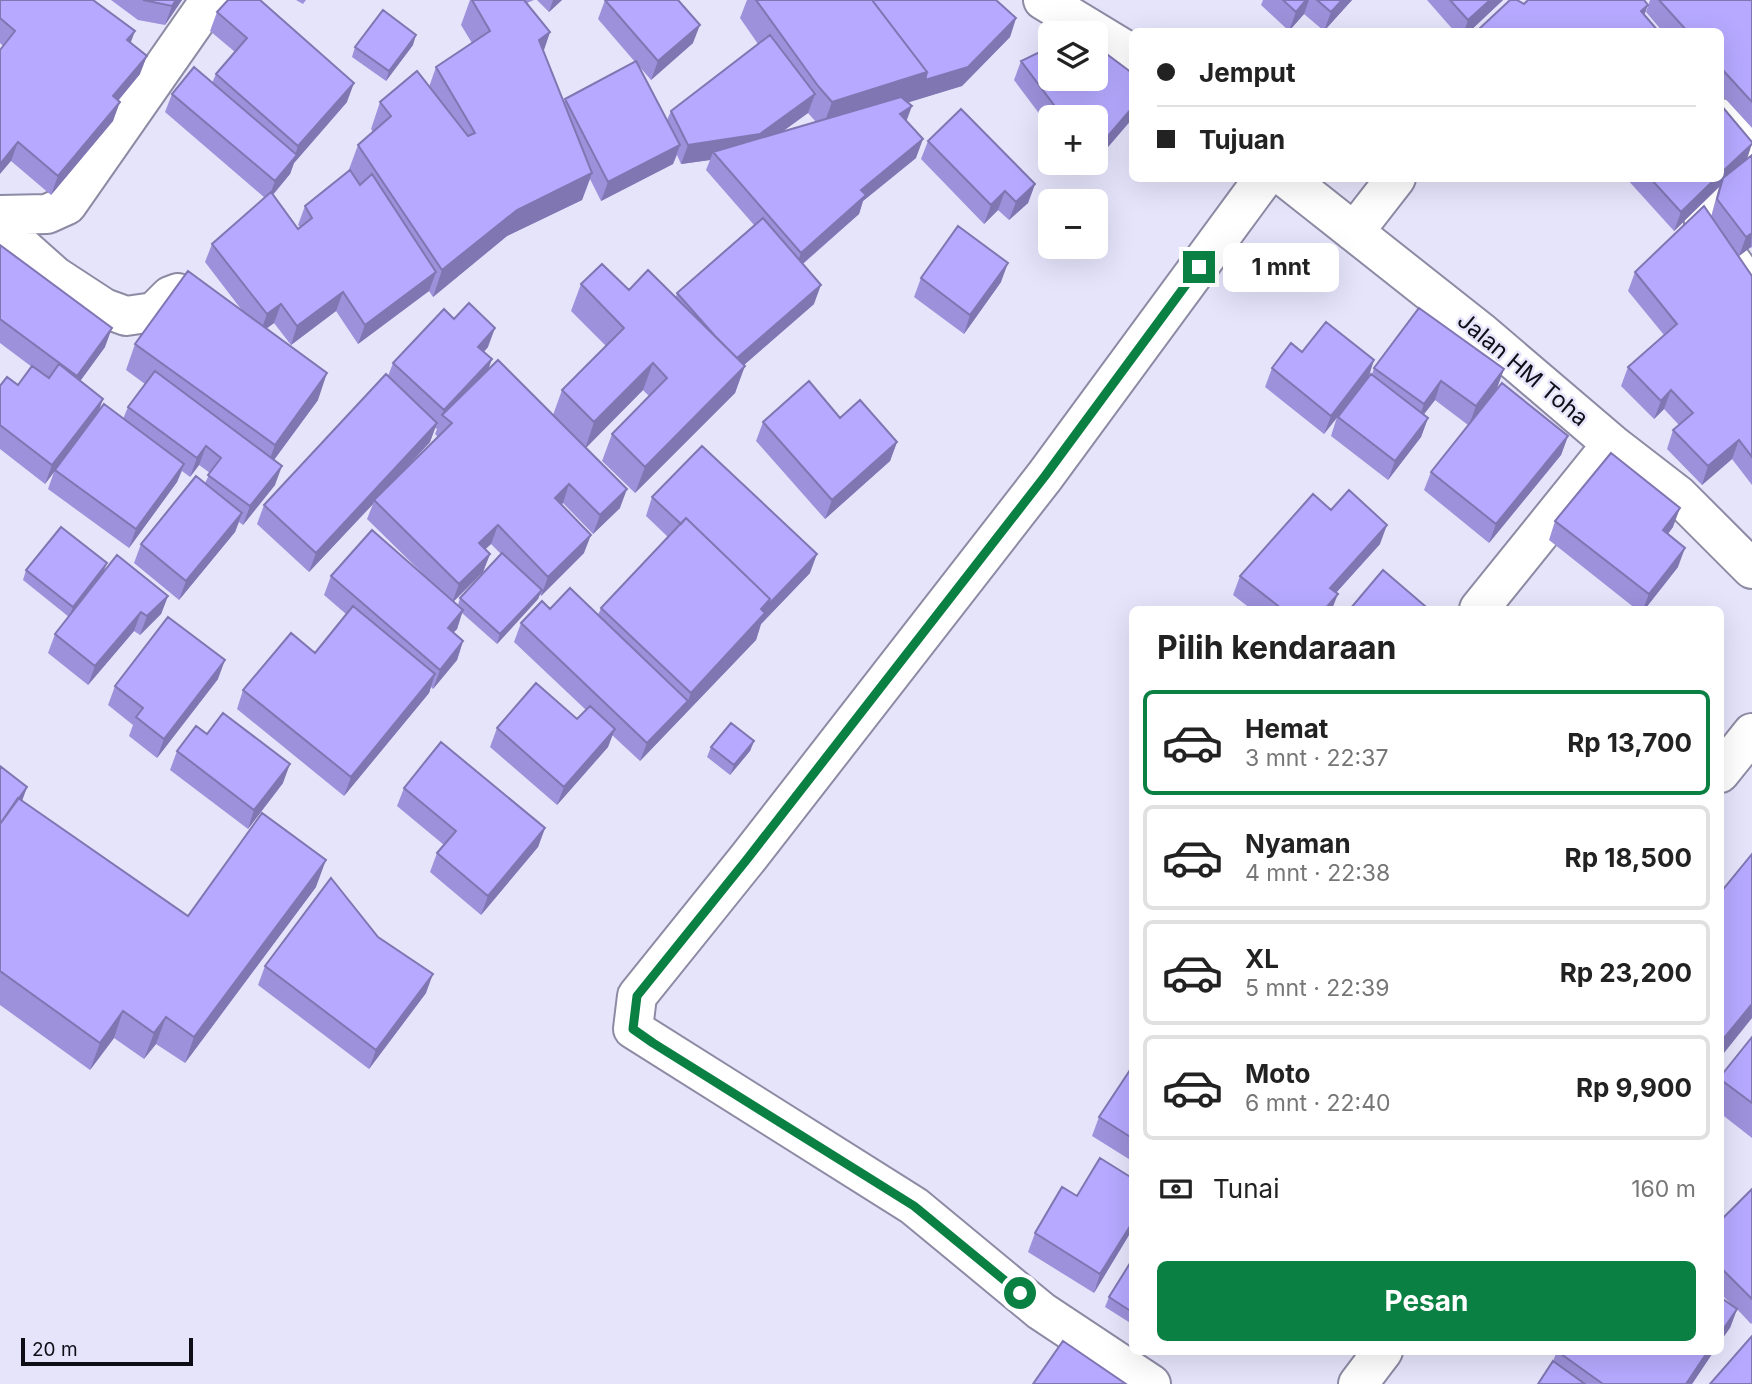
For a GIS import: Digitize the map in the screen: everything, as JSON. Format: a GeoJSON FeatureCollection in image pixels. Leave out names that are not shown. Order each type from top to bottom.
{"type":"FeatureCollection","features":[{"type":"Feature","properties":{"kind":"street"},"geometry":{"type":"LineString","coordinates":[[0,215],[47,214],[67,205],[210,0]]}},
{"type":"Feature","properties":{"kind":"street"},"geometry":{"type":"LineString","coordinates":[[1048,2],[1129,52]]}},
{"type":"Feature","properties":{"kind":"street"},"geometry":{"type":"LineString","coordinates":[[1724,123],[1751,155],[1745,168],[1703,208],[1704,223],[1752,290]]}},
{"type":"Feature","properties":{"kind":"street"},"geometry":{"type":"LineString","coordinates":[[1152,1384],[1041,1311],[914,1206],[633,1029],[637,996],[748,858],[1045,476],[1261,182]]}},
{"type":"Feature","properties":{"kind":"street","name":"Jalan HM Toha"},"geometry":{"type":"LineString","coordinates":[[1291,182],[1482,333],[1612,444],[1678,495],[1752,569]]}},
{"type":"Feature","properties":{"kind":"street"},"geometry":{"type":"LineString","coordinates":[[1354,232],[1393,182]]}},
{"type":"Feature","properties":{"kind":"street"},"geometry":{"type":"LineString","coordinates":[[0,227],[55,275],[104,308],[126,316],[154,312],[170,296],[178,293],[194,301],[236,333]]}},
{"type":"Feature","properties":{"kind":"street"},"geometry":{"type":"LineString","coordinates":[[1481,606],[1612,444]]}},
{"type":"Feature","properties":{"kind":"street"},"geometry":{"type":"LineString","coordinates":[[1724,768],[1752,733]]}},
{"type":"Feature","properties":{"kind":"street"},"geometry":{"type":"LineString","coordinates":[[1359,1384],[1381,1355]]}},
{"type":"Feature","properties":{"kind":"building"},"geometry":{"type":"Polygon","coordinates":[[[0,0],[93,0],[135,31],[127,40],[147,56],[113,96],[120,102],[58,176],[18,142],[0,164],[0,50],[15,31],[0,18],[0,0]]]}},
{"type":"Feature","properties":{"kind":"building"},"geometry":{"type":"Polygon","coordinates":[[[143,0],[176,0],[172,6],[143,0]]]}},
{"type":"Feature","properties":{"kind":"building"},"geometry":{"type":"Polygon","coordinates":[[[228,0],[260,0],[354,83],[298,146],[216,74],[247,38],[217,12],[228,0]]]}},
{"type":"Feature","properties":{"kind":"building"},"geometry":{"type":"Polygon","coordinates":[[[472,0],[524,0],[550,32],[539,40],[592,173],[517,210],[442,270],[358,145],[391,116],[380,102],[417,71],[468,136],[475,133],[436,67],[490,31],[472,0]]]}},
{"type":"Feature","properties":{"kind":"building"},"geometry":{"type":"Polygon","coordinates":[[[605,0],[678,0],[700,25],[658,61],[605,0]]]}},
{"type":"Feature","properties":{"kind":"building"},"geometry":{"type":"Polygon","coordinates":[[[756,0],[872,0],[927,72],[832,102],[756,0]]]}},
{"type":"Feature","properties":{"kind":"building"},"geometry":{"type":"Polygon","coordinates":[[[872,0],[996,0],[1016,18],[968,67],[925,80],[927,72],[872,0]]]}},
{"type":"Feature","properties":{"kind":"building"},"geometry":{"type":"Polygon","coordinates":[[[1283,0],[1306,0],[1296,12],[1283,0]]]}},
{"type":"Feature","properties":{"kind":"building"},"geometry":{"type":"Polygon","coordinates":[[[1317,0],[1342,0],[1331,12],[1317,0]]]}},
{"type":"Feature","properties":{"kind":"building"},"geometry":{"type":"Polygon","coordinates":[[[1450,0],[1490,0],[1468,20],[1450,0]]]}},
{"type":"Feature","properties":{"kind":"building"},"geometry":{"type":"Polygon","coordinates":[[[1510,0],[1524,4],[1528,0],[1644,0],[1648,5],[1641,11],[1656,28],[1480,28],[1510,0]]]}},
{"type":"Feature","properties":{"kind":"building"},"geometry":{"type":"Polygon","coordinates":[[[1659,0],[1752,0],[1752,102],[1724,71],[1724,28],[1684,28],[1659,0]]]}},
{"type":"Feature","properties":{"kind":"building"},"geometry":{"type":"Polygon","coordinates":[[[383,10],[416,35],[389,71],[355,47],[383,10]]]}},
{"type":"Feature","properties":{"kind":"building"},"geometry":{"type":"Polygon","coordinates":[[[770,35],[815,94],[760,134],[688,145],[671,111],[770,35]]]}},
{"type":"Feature","properties":{"kind":"building"},"geometry":{"type":"Polygon","coordinates":[[[1038,53],[1038,84],[1021,61],[1038,53]]]}},
{"type":"Feature","properties":{"kind":"building"},"geometry":{"type":"Polygon","coordinates":[[[1108,55],[1129,71],[1129,112],[1108,136],[1108,105],[1054,105],[1044,91],[1108,91],[1108,55]]]}},
{"type":"Feature","properties":{"kind":"building"},"geometry":{"type":"Polygon","coordinates":[[[636,61],[680,145],[608,182],[565,99],[636,61]]]}},
{"type":"Feature","properties":{"kind":"building"},"geometry":{"type":"Polygon","coordinates":[[[194,67],[297,155],[275,181],[172,94],[194,67]]]}},
{"type":"Feature","properties":{"kind":"building"},"geometry":{"type":"Polygon","coordinates":[[[901,97],[912,106],[900,114],[923,139],[861,190],[866,195],[801,253],[713,152],[901,97]]]}},
{"type":"Feature","properties":{"kind":"building"},"geometry":{"type":"Polygon","coordinates":[[[961,109],[1035,184],[1016,202],[1005,191],[991,205],[928,141],[961,109]]]}},
{"type":"Feature","properties":{"kind":"building"},"geometry":{"type":"Polygon","coordinates":[[[1724,109],[1752,142],[1724,170],[1724,109]]]}},
{"type":"Feature","properties":{"kind":"building"},"geometry":{"type":"Polygon","coordinates":[[[1752,155],[1752,233],[1746,237],[1717,199],[1724,177],[1752,155]]]}},
{"type":"Feature","properties":{"kind":"building"},"geometry":{"type":"Polygon","coordinates":[[[350,170],[360,185],[372,174],[436,272],[365,325],[343,292],[297,326],[281,304],[267,314],[212,244],[271,192],[298,229],[312,218],[305,206],[350,170]]]}},
{"type":"Feature","properties":{"kind":"building"},"geometry":{"type":"Polygon","coordinates":[[[1654,182],[1712,182],[1681,212],[1654,182]]]}},
{"type":"Feature","properties":{"kind":"building"},"geometry":{"type":"Polygon","coordinates":[[[1704,206],[1752,276],[1752,457],[1739,440],[1708,466],[1673,430],[1693,413],[1671,390],[1661,401],[1628,367],[1677,324],[1635,272],[1704,206]]]}},
{"type":"Feature","properties":{"kind":"building"},"geometry":{"type":"Polygon","coordinates":[[[763,218],[821,285],[737,358],[677,293],[763,218]]]}},
{"type":"Feature","properties":{"kind":"building"},"geometry":{"type":"Polygon","coordinates":[[[958,226],[1008,263],[970,315],[921,278],[958,226]]]}},
{"type":"Feature","properties":{"kind":"building"},"geometry":{"type":"Polygon","coordinates":[[[0,245],[112,328],[77,376],[0,319],[0,245]]]}},
{"type":"Feature","properties":{"kind":"building"},"geometry":{"type":"Polygon","coordinates":[[[602,264],[629,290],[648,270],[745,366],[645,467],[612,434],[667,378],[653,363],[594,422],[562,390],[624,328],[581,284],[602,264]]]}},
{"type":"Feature","properties":{"kind":"building"},"geometry":{"type":"Polygon","coordinates":[[[188,271],[327,373],[275,445],[135,344],[188,271]]]}},
{"type":"Feature","properties":{"kind":"building"},"geometry":{"type":"Polygon","coordinates":[[[469,303],[495,328],[478,347],[492,359],[444,410],[393,363],[444,309],[454,319],[469,303]]]}},
{"type":"Feature","properties":{"kind":"building"},"geometry":{"type":"Polygon","coordinates":[[[1419,308],[1504,369],[1476,406],[1441,381],[1424,404],[1374,368],[1419,308]]]}},
{"type":"Feature","properties":{"kind":"building"},"geometry":{"type":"Polygon","coordinates":[[[1326,322],[1374,360],[1331,416],[1272,368],[1291,343],[1302,352],[1326,322]]]}},
{"type":"Feature","properties":{"kind":"building"},"geometry":{"type":"Polygon","coordinates":[[[498,360],[627,489],[600,515],[569,484],[555,498],[591,535],[548,577],[498,525],[479,543],[490,554],[459,584],[374,500],[452,423],[442,415],[498,360]]]}},
{"type":"Feature","properties":{"kind":"building"},"geometry":{"type":"Polygon","coordinates":[[[59,364],[103,399],[52,465],[0,425],[0,386],[7,377],[18,385],[32,366],[49,378],[59,364]]]}},
{"type":"Feature","properties":{"kind":"building"},"geometry":{"type":"Polygon","coordinates":[[[155,371],[282,466],[250,506],[208,475],[221,458],[206,446],[197,458],[128,407],[155,371]]]}},
{"type":"Feature","properties":{"kind":"building"},"geometry":{"type":"Polygon","coordinates":[[[386,374],[437,423],[316,553],[264,505],[386,374]]]}},
{"type":"Feature","properties":{"kind":"building"},"geometry":{"type":"Polygon","coordinates":[[[1371,374],[1428,418],[1395,461],[1338,417],[1371,374]]]}},
{"type":"Feature","properties":{"kind":"building"},"geometry":{"type":"Polygon","coordinates":[[[809,381],[840,418],[860,400],[897,442],[832,500],[763,422],[809,381]]]}},
{"type":"Feature","properties":{"kind":"building"},"geometry":{"type":"Polygon","coordinates":[[[1502,383],[1568,436],[1496,524],[1431,472],[1502,383]]]}},
{"type":"Feature","properties":{"kind":"building"},"geometry":{"type":"Polygon","coordinates":[[[104,404],[184,464],[136,529],[55,470],[104,404]]]}},
{"type":"Feature","properties":{"kind":"building"},"geometry":{"type":"Polygon","coordinates":[[[702,446],[817,554],[767,606],[770,599],[686,518],[681,524],[652,497],[702,446]]]}},
{"type":"Feature","properties":{"kind":"building"},"geometry":{"type":"Polygon","coordinates":[[[1611,453],[1680,508],[1663,530],[1685,548],[1649,594],[1555,521],[1611,453]]]}},
{"type":"Feature","properties":{"kind":"building"},"geometry":{"type":"Polygon","coordinates":[[[196,476],[242,513],[186,581],[141,544],[196,476]]]}},
{"type":"Feature","properties":{"kind":"building"},"geometry":{"type":"Polygon","coordinates":[[[1349,490],[1387,525],[1330,588],[1338,594],[1328,606],[1278,606],[1240,576],[1313,494],[1331,510],[1349,490]]]}},
{"type":"Feature","properties":{"kind":"building"},"geometry":{"type":"Polygon","coordinates":[[[686,518],[770,599],[761,609],[765,613],[691,693],[601,608],[686,518]]]}},
{"type":"Feature","properties":{"kind":"building"},"geometry":{"type":"Polygon","coordinates":[[[61,527],[107,563],[73,607],[26,570],[61,527]]]}},
{"type":"Feature","properties":{"kind":"building"},"geometry":{"type":"Polygon","coordinates":[[[372,530],[463,610],[448,628],[463,641],[440,670],[331,576],[372,530]]]}},
{"type":"Feature","properties":{"kind":"building"},"geometry":{"type":"Polygon","coordinates":[[[502,553],[542,590],[500,634],[460,598],[502,553]]]}},
{"type":"Feature","properties":{"kind":"building"},"geometry":{"type":"Polygon","coordinates":[[[117,555],[168,596],[147,616],[141,612],[95,666],[55,634],[117,555]]]}},
{"type":"Feature","properties":{"kind":"building"},"geometry":{"type":"Polygon","coordinates":[[[1383,570],[1425,606],[1353,606],[1383,570]]]}},
{"type":"Feature","properties":{"kind":"building"},"geometry":{"type":"Polygon","coordinates":[[[570,588],[688,701],[647,743],[521,623],[542,601],[550,609],[570,588]]]}},
{"type":"Feature","properties":{"kind":"building"},"geometry":{"type":"Polygon","coordinates":[[[353,606],[435,674],[351,777],[243,690],[291,633],[315,653],[353,606]]]}},
{"type":"Feature","properties":{"kind":"building"},"geometry":{"type":"Polygon","coordinates":[[[168,617],[225,660],[164,739],[136,717],[143,708],[115,686],[168,617]]]}},
{"type":"Feature","properties":{"kind":"building"},"geometry":{"type":"Polygon","coordinates":[[[536,683],[577,719],[590,706],[615,729],[564,787],[497,728],[536,683]]]}},
{"type":"Feature","properties":{"kind":"building"},"geometry":{"type":"Polygon","coordinates":[[[223,713],[290,764],[254,810],[177,751],[196,726],[207,734],[223,713]]]}},
{"type":"Feature","properties":{"kind":"building"},"geometry":{"type":"Polygon","coordinates":[[[731,723],[754,741],[734,765],[711,747],[731,723]]]}},
{"type":"Feature","properties":{"kind":"building"},"geometry":{"type":"Polygon","coordinates":[[[441,742],[545,828],[488,896],[437,853],[456,831],[404,788],[441,742]]]}},
{"type":"Feature","properties":{"kind":"building"},"geometry":{"type":"Polygon","coordinates":[[[0,766],[27,787],[0,824],[0,766]]]}},
{"type":"Feature","properties":{"kind":"building"},"geometry":{"type":"Polygon","coordinates":[[[18,798],[188,916],[262,813],[326,860],[194,1037],[166,1017],[154,1033],[123,1011],[100,1043],[0,971],[0,824],[18,798]]]}},
{"type":"Feature","properties":{"kind":"building"},"geometry":{"type":"Polygon","coordinates":[[[1752,854],[1752,1004],[1724,1038],[1724,888],[1752,854]]]}},
{"type":"Feature","properties":{"kind":"building"},"geometry":{"type":"Polygon","coordinates":[[[331,878],[378,937],[433,974],[376,1050],[265,966],[331,878]]]}},
{"type":"Feature","properties":{"kind":"building"},"geometry":{"type":"Polygon","coordinates":[[[1752,1037],[1752,1103],[1724,1082],[1724,1072],[1752,1037]]]}},
{"type":"Feature","properties":{"kind":"building"},"geometry":{"type":"Polygon","coordinates":[[[1129,1072],[1129,1136],[1099,1117],[1129,1072]]]}},
{"type":"Feature","properties":{"kind":"building"},"geometry":{"type":"Polygon","coordinates":[[[1100,1158],[1129,1176],[1129,1228],[1100,1274],[1035,1233],[1062,1187],[1077,1196],[1100,1158]]]}},
{"type":"Feature","properties":{"kind":"building"},"geometry":{"type":"Polygon","coordinates":[[[1752,1189],[1752,1299],[1724,1271],[1724,1217],[1752,1189]]]}},
{"type":"Feature","properties":{"kind":"building"},"geometry":{"type":"Polygon","coordinates":[[[1129,1265],[1129,1310],[1109,1297],[1129,1265]]]}},
{"type":"Feature","properties":{"kind":"building"},"geometry":{"type":"Polygon","coordinates":[[[1724,1300],[1737,1309],[1724,1328],[1724,1300]]]}},
{"type":"Feature","properties":{"kind":"building"},"geometry":{"type":"Polygon","coordinates":[[[1752,1336],[1752,1384],[1710,1384],[1752,1336]]]}},
{"type":"Feature","properties":{"kind":"building"},"geometry":{"type":"Polygon","coordinates":[[[1063,1341],[1126,1384],[1033,1384],[1063,1341]]]}},
{"type":"Feature","properties":{"kind":"building"},"geometry":{"type":"Polygon","coordinates":[[[1563,1355],[1705,1355],[1686,1384],[1603,1384],[1563,1355]]]}},
{"type":"Feature","properties":{"kind":"building"},"geometry":{"type":"Polygon","coordinates":[[[1553,1361],[1585,1384],[1538,1384],[1553,1361]]]}},
{"type":"Feature","properties":{"kind":"route"},"geometry":{"type":"LineString","coordinates":[[1020,1293],[914,1206],[633,1029],[637,996],[748,858],[1045,476],[1199,267]]}}]}
